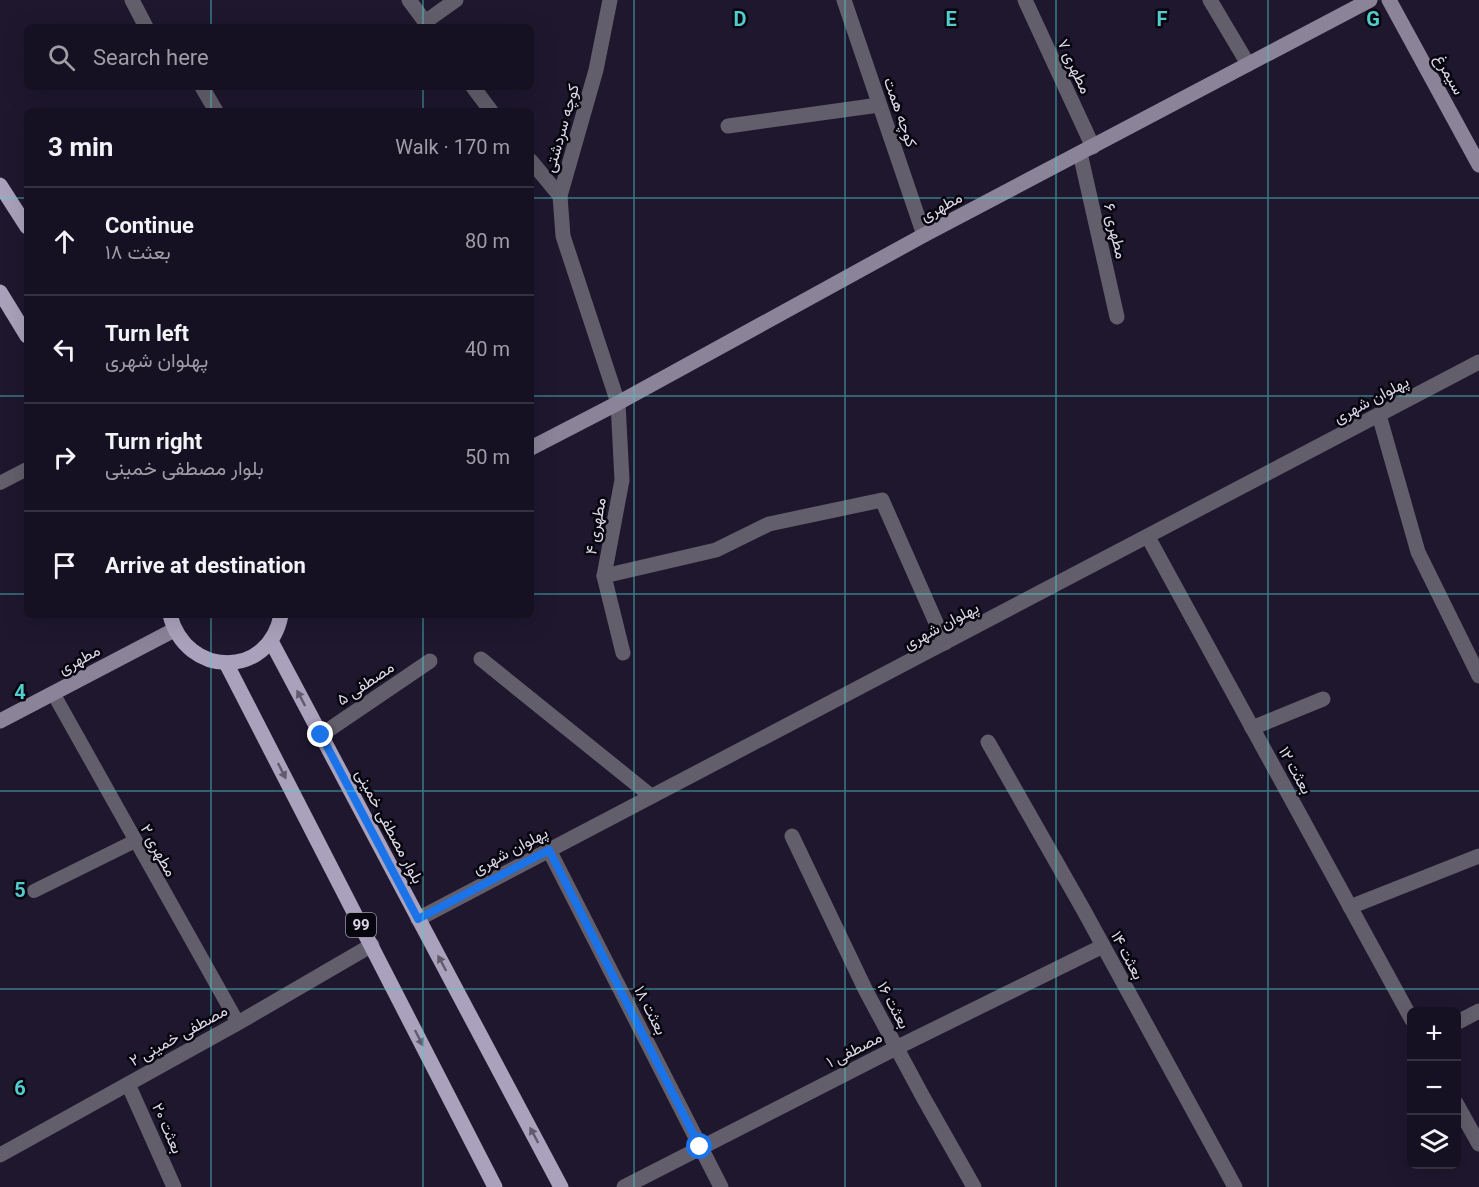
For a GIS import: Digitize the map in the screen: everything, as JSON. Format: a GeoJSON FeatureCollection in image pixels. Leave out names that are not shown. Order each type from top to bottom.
{"type":"FeatureCollection","features":[{"type":"Feature","properties":{"kind":"main road"},"geometry":{"type":"LineString","coordinates":[[0,185],[24,222]]}},
{"type":"Feature","properties":{"kind":"main road"},"geometry":{"type":"LineString","coordinates":[[0,292],[24,331]]}},
{"type":"Feature","properties":{"kind":"main road"},"geometry":{"type":"LineString","coordinates":[[172,622],[183,644],[195,654],[210,661],[226,663],[243,661],[258,653],[271,641],[280,618]]}},
{"type":"Feature","properties":{"kind":"main road","name":"بلوار مصطفی خمینی"},"geometry":{"type":"LineString","coordinates":[[271,641],[561,1187]]}},
{"type":"Feature","properties":{"kind":"main road","name":"99"},"geometry":{"type":"LineString","coordinates":[[226,663],[495,1187]]}},
{"type":"Feature","properties":{"kind":"street"},"geometry":{"type":"LineString","coordinates":[[132,0],[145,24]]}},
{"type":"Feature","properties":{"kind":"street"},"geometry":{"type":"LineString","coordinates":[[409,0],[426,24]]}},
{"type":"Feature","properties":{"kind":"street"},"geometry":{"type":"LineString","coordinates":[[428,24],[456,0]]}},
{"type":"Feature","properties":{"kind":"street","name":"کوچه سردشتی"},"geometry":{"type":"LineString","coordinates":[[610,0],[596,70],[560,196],[563,236],[618,403]]}},
{"type":"Feature","properties":{"kind":"street","name":"کوچه همت"},"geometry":{"type":"LineString","coordinates":[[844,0],[924,235]]}},
{"type":"Feature","properties":{"kind":"street","name":"مطهری ۷"},"geometry":{"type":"LineString","coordinates":[[1025,0],[1086,150]]}},
{"type":"Feature","properties":{"kind":"street"},"geometry":{"type":"LineString","coordinates":[[1210,0],[1248,64]]}},
{"type":"Feature","properties":{"kind":"street","name":"مطهری"},"geometry":{"type":"LineString","coordinates":[[534,446],[618,403],[924,235],[1370,0]]}},
{"type":"Feature","properties":{"kind":"street","name":"سیمرغ"},"geometry":{"type":"LineString","coordinates":[[1389,0],[1479,165]]}},
{"type":"Feature","properties":{"kind":"street"},"geometry":{"type":"LineString","coordinates":[[204,90],[214,108]]}},
{"type":"Feature","properties":{"kind":"street"},"geometry":{"type":"LineString","coordinates":[[475,90],[489,108]]}},
{"type":"Feature","properties":{"kind":"street"},"geometry":{"type":"LineString","coordinates":[[729,126],[879,105]]}},
{"type":"Feature","properties":{"kind":"street","name":"مطهری ۶"},"geometry":{"type":"LineString","coordinates":[[1086,150],[1117,317]]}},
{"type":"Feature","properties":{"kind":"street"},"geometry":{"type":"LineString","coordinates":[[534,165],[560,196]]}},
{"type":"Feature","properties":{"kind":"street","name":"پهلوان شهری"},"geometry":{"type":"LineString","coordinates":[[418,919],[1479,362]]}},
{"type":"Feature","properties":{"kind":"street","name":"مطهری ۴"},"geometry":{"type":"LineString","coordinates":[[618,403],[621,480],[604,576],[623,653]]}},
{"type":"Feature","properties":{"kind":"street"},"geometry":{"type":"LineString","coordinates":[[1378,415],[1418,552],[1479,676]]}},
{"type":"Feature","properties":{"kind":"street"},"geometry":{"type":"LineString","coordinates":[[604,576],[716,550],[769,524],[882,500],[945,643]]}},
{"type":"Feature","properties":{"kind":"street","name":"بعثت ۱۲"},"geometry":{"type":"LineString","coordinates":[[1148,537],[1407,1011]]}},
{"type":"Feature","properties":{"kind":"street","name":"مطهری"},"geometry":{"type":"LineString","coordinates":[[0,721],[53,693],[172,622]]}},
{"type":"Feature","properties":{"kind":"street"},"geometry":{"type":"LineString","coordinates":[[481,659],[651,796]]}},
{"type":"Feature","properties":{"kind":"street","name":"مصطفی ۵"},"geometry":{"type":"LineString","coordinates":[[321,735],[430,661]]}},
{"type":"Feature","properties":{"kind":"street"},"geometry":{"type":"LineString","coordinates":[[1252,728],[1323,699]]}},
{"type":"Feature","properties":{"kind":"street","name":"بعثت ۱۴"},"geometry":{"type":"LineString","coordinates":[[988,742],[1235,1187]]}},
{"type":"Feature","properties":{"kind":"street","name":"بعثت ۱۶"},"geometry":{"type":"LineString","coordinates":[[792,836],[866,991],[974,1187]]}},
{"type":"Feature","properties":{"kind":"street","name":"بعثت ۱۸"},"geometry":{"type":"LineString","coordinates":[[549,850],[721,1187]]}},
{"type":"Feature","properties":{"kind":"street"},"geometry":{"type":"LineString","coordinates":[[1350,907],[1479,856]]}},
{"type":"Feature","properties":{"kind":"street","name":"مصطفی خمینی ۲"},"geometry":{"type":"LineString","coordinates":[[0,1155],[238,1023],[372,945]]}},
{"type":"Feature","properties":{"kind":"street","name":"مصطفی ۱"},"geometry":{"type":"LineString","coordinates":[[624,1187],[896,1048],[1103,946]]}},
{"type":"Feature","properties":{"kind":"street"},"geometry":{"type":"LineString","coordinates":[[1461,1020],[1479,1011]]}},
{"type":"Feature","properties":{"kind":"street","name":"بعثت ۲۰"},"geometry":{"type":"LineString","coordinates":[[128,1084],[174,1187]]}},
{"type":"Feature","properties":{"kind":"street"},"geometry":{"type":"LineString","coordinates":[[1461,1112],[1479,1144]]}},
{"type":"Feature","properties":{"kind":"lane"},"geometry":{"type":"LineString","coordinates":[[0,483],[24,471]]}},
{"type":"Feature","properties":{"kind":"lane","name":"مطهری ۲"},"geometry":{"type":"LineString","coordinates":[[53,693],[238,1023]]}},
{"type":"Feature","properties":{"kind":"lane"},"geometry":{"type":"LineString","coordinates":[[34,891],[135,841]]}},
{"type":"Feature","properties":{"kind":"route"},"geometry":{"type":"LineString","coordinates":[[321,735],[418,919],[549,850],[700,1147]]}}]}
